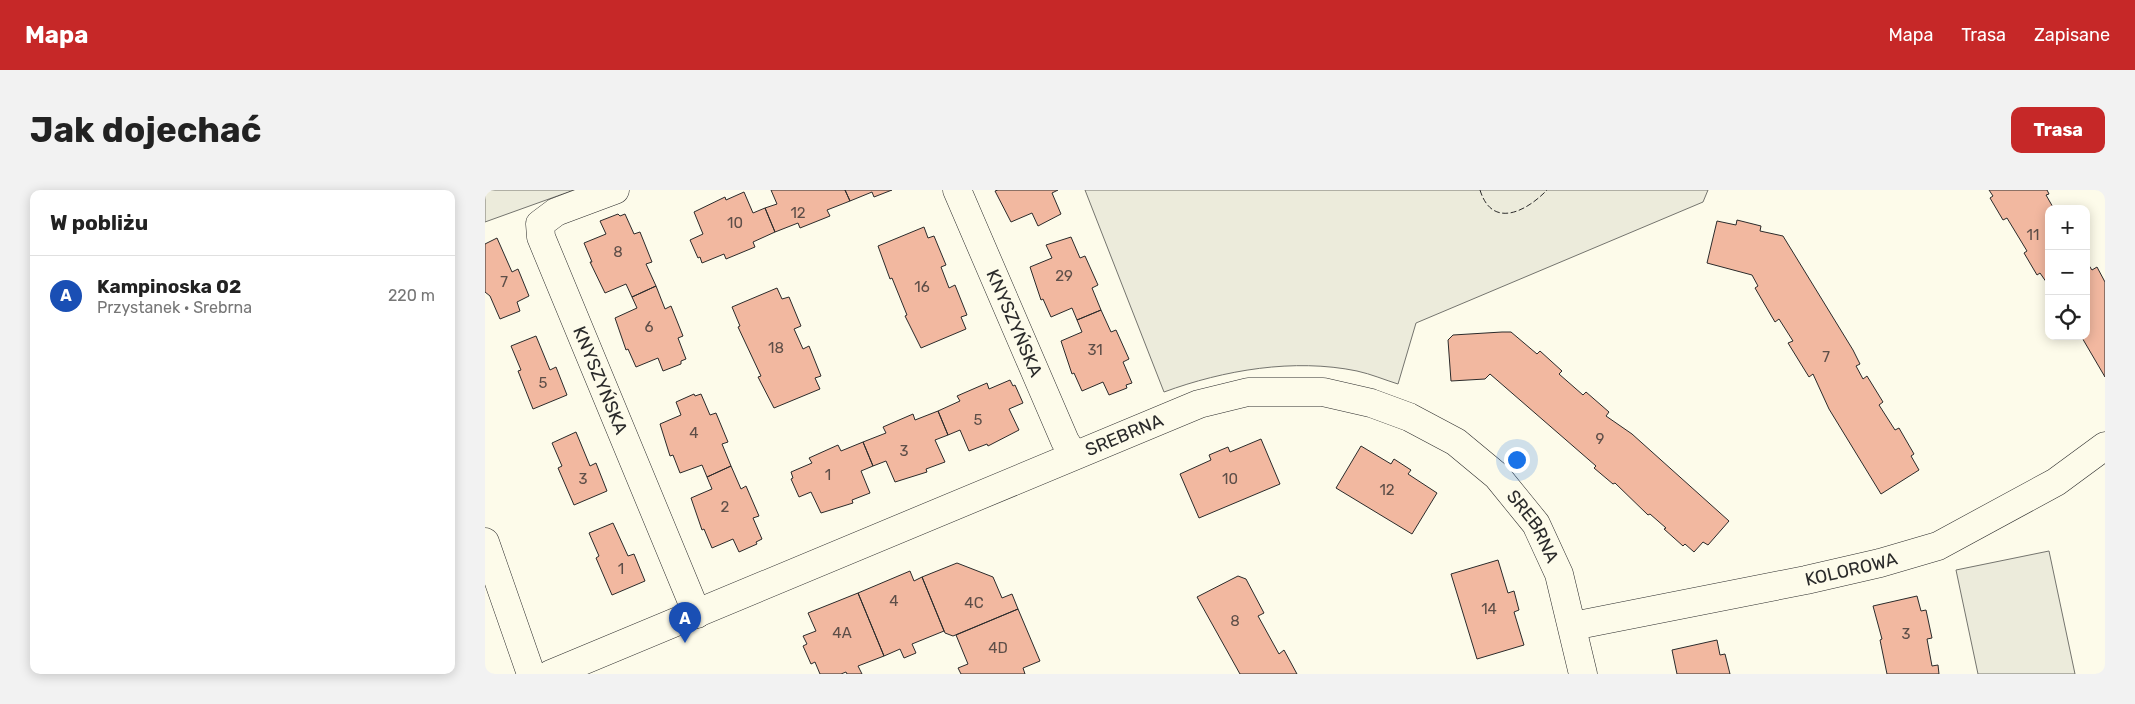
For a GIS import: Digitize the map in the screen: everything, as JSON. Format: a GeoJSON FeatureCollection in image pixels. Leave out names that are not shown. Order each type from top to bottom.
{"type":"FeatureCollection","features":[{"type":"Feature","properties":{"kind":"street","name":"KNYSZYŃSKA"},"geometry":{"type":"LineString","coordinates":[[615,190],[556,212],[540,224],[541,237],[697,614]]}},
{"type":"Feature","properties":{"kind":"street","name":"KNYSZYŃSKA"},"geometry":{"type":"LineString","coordinates":[[957,190],[1017,334],[1065,441],[1074,455]]}},
{"type":"Feature","properties":{"kind":"street","name":"SREBRNA"},"geometry":{"type":"LineString","coordinates":[[551,674],[1199,404],[1248,392],[1323,392],[1371,403],[1409,417],[1456,442],[1497,476],[1536,524],[1559,574],[1583,674]]}},
{"type":"Feature","properties":{"kind":"street","name":"KOLOROWA"},"geometry":{"type":"LineString","coordinates":[[1573,626],[1815,578],[1880,563],[1938,546],[2055,482],[2105,446]]}},
{"type":"Feature","properties":{"kind":"street"},"geometry":{"type":"LineString","coordinates":[[485,542],[531,674]]}},
{"type":"Feature","properties":{"kind":"shaded area"},"geometry":{"type":"Polygon","coordinates":[[[485,190],[574,190],[485,222],[485,190]]]}},
{"type":"Feature","properties":{"kind":"shaded area"},"geometry":{"type":"Polygon","coordinates":[[[1085,190],[1708,190],[1703,202],[1416,323],[1398,384],[1373,375],[1333,367],[1284,366],[1235,372],[1164,392],[1085,190]]]}},
{"type":"Feature","properties":{"kind":"shaded area"},"geometry":{"type":"Polygon","coordinates":[[[2049,551],[2075,674],[1978,674],[1956,570],[2049,551]]]}},
{"type":"Feature","properties":{"kind":"building"},"geometry":{"type":"Polygon","coordinates":[[[771,190],[845,190],[850,201],[827,210],[830,216],[800,228],[798,223],[775,232],[765,208],[777,204],[771,190]]]}},
{"type":"Feature","properties":{"kind":"building"},"geometry":{"type":"Polygon","coordinates":[[[845,190],[892,190],[874,197],[872,192],[850,201],[845,190]]]}},
{"type":"Feature","properties":{"kind":"building"},"geometry":{"type":"Polygon","coordinates":[[[1058,190],[1052,193],[1061,214],[1038,226],[1032,213],[1011,222],[995,191],[1058,190]]]}},
{"type":"Feature","properties":{"kind":"building"},"geometry":{"type":"Polygon","coordinates":[[[1989,190],[2047,190],[2049,194],[2046,195],[2052,205],[2045,205],[2045,280],[2040,273],[2037,275],[2024,253],[2027,251],[2007,218],[2003,220],[1990,198],[1993,196],[1989,190]]]}},
{"type":"Feature","properties":{"kind":"building"},"geometry":{"type":"Polygon","coordinates":[[[744,192],[753,213],[765,208],[775,232],[753,242],[755,247],[726,259],[724,254],[702,263],[690,240],[703,234],[694,212],[725,197],[726,200],[744,192]]]}},
{"type":"Feature","properties":{"kind":"building"},"geometry":{"type":"Polygon","coordinates":[[[618,214],[620,216],[625,214],[634,234],[640,232],[652,262],[646,264],[656,286],[632,297],[626,284],[605,293],[590,262],[592,262],[584,243],[606,234],[600,221],[618,214]]]}},
{"type":"Feature","properties":{"kind":"building"},"geometry":{"type":"Polygon","coordinates":[[[1737,220],[1761,226],[1760,231],[1783,236],[1853,350],[1860,364],[1856,366],[1863,379],[1867,376],[1883,402],[1879,405],[1895,430],[1899,428],[1914,454],[1911,456],[1919,470],[1881,494],[1829,409],[1813,374],[1809,377],[1788,343],[1793,341],[1779,319],[1775,322],[1755,288],[1758,286],[1752,275],[1707,263],[1717,221],[1736,225],[1737,220]]]}},
{"type":"Feature","properties":{"kind":"building"},"geometry":{"type":"Polygon","coordinates":[[[924,227],[928,238],[934,236],[946,265],[941,267],[949,288],[955,285],[967,315],[961,317],[966,329],[921,348],[905,316],[907,315],[892,278],[890,279],[878,246],[924,227]]]}},
{"type":"Feature","properties":{"kind":"building"},"geometry":{"type":"Polygon","coordinates":[[[1071,237],[1080,258],[1085,256],[1098,285],[1092,288],[1101,310],[1077,320],[1072,308],[1051,317],[1043,299],[1041,300],[1030,267],[1052,258],[1046,245],[1071,237]]]}},
{"type":"Feature","properties":{"kind":"building"},"geometry":{"type":"Polygon","coordinates":[[[497,238],[512,272],[518,269],[529,296],[517,302],[520,311],[500,319],[490,296],[485,292],[485,244],[497,238]]]}},
{"type":"Feature","properties":{"kind":"building"},"geometry":{"type":"Polygon","coordinates":[[[2090,267],[2092,270],[2097,267],[2105,282],[2105,377],[2083,340],[2090,340],[2090,267]]]}},
{"type":"Feature","properties":{"kind":"building"},"geometry":{"type":"Polygon","coordinates":[[[656,286],[665,309],[671,306],[683,336],[678,338],[686,359],[681,361],[681,364],[663,371],[658,358],[636,367],[628,349],[626,350],[615,318],[637,308],[632,297],[656,286]]]}},
{"type":"Feature","properties":{"kind":"building"},"geometry":{"type":"Polygon","coordinates":[[[777,288],[782,299],[789,297],[801,326],[794,329],[803,349],[809,346],[821,376],[815,378],[820,389],[774,408],[758,377],[761,376],[738,327],[740,326],[732,307],[777,288]]]}},
{"type":"Feature","properties":{"kind":"building"},"geometry":{"type":"Polygon","coordinates":[[[1101,310],[1111,332],[1116,330],[1129,359],[1123,362],[1132,383],[1126,385],[1127,388],[1109,395],[1103,382],[1082,391],[1074,373],[1072,374],[1061,341],[1082,332],[1077,320],[1101,310]]]}},
{"type":"Feature","properties":{"kind":"building"},"geometry":{"type":"Polygon","coordinates":[[[1511,332],[1537,354],[1540,351],[1562,371],[1559,374],[1583,395],[1586,392],[1609,412],[1606,416],[1632,434],[1729,521],[1708,545],[1703,542],[1694,552],[1685,544],[1683,546],[1664,529],[1666,528],[1650,514],[1648,515],[1615,483],[1613,484],[1594,468],[1596,466],[1490,374],[1485,379],[1451,381],[1448,340],[1453,335],[1511,332]]]}},
{"type":"Feature","properties":{"kind":"building"},"geometry":{"type":"Polygon","coordinates":[[[536,336],[550,370],[556,367],[567,395],[533,409],[518,371],[521,370],[511,346],[536,336]]]}},
{"type":"Feature","properties":{"kind":"building"},"geometry":{"type":"Polygon","coordinates":[[[1010,380],[1013,386],[1015,385],[1023,403],[1009,409],[1019,430],[988,446],[987,444],[969,451],[960,430],[948,435],[938,411],[960,401],[957,396],[987,383],[989,389],[1010,380]]]}},
{"type":"Feature","properties":{"kind":"building"},"geometry":{"type":"Polygon","coordinates":[[[694,394],[695,396],[701,394],[710,415],[716,413],[728,442],[722,444],[731,466],[707,477],[702,465],[680,473],[673,455],[670,456],[660,424],[681,415],[676,402],[694,394]]]}},
{"type":"Feature","properties":{"kind":"building"},"geometry":{"type":"Polygon","coordinates":[[[938,411],[948,435],[935,440],[945,462],[926,469],[927,472],[895,482],[886,461],[873,466],[863,442],[886,433],[883,427],[913,414],[915,420],[938,411]]]}},
{"type":"Feature","properties":{"kind":"building"},"geometry":{"type":"Polygon","coordinates":[[[576,432],[590,466],[596,463],[607,491],[574,505],[558,468],[562,466],[552,443],[576,432]]]}},
{"type":"Feature","properties":{"kind":"building"},"geometry":{"type":"Polygon","coordinates":[[[1261,439],[1280,484],[1199,518],[1180,474],[1211,460],[1209,455],[1228,447],[1230,452],[1261,439]]]}},
{"type":"Feature","properties":{"kind":"building"},"geometry":{"type":"Polygon","coordinates":[[[863,442],[873,466],[861,471],[870,493],[852,500],[853,503],[821,513],[811,492],[799,497],[791,479],[793,478],[791,472],[812,463],[809,458],[838,445],[841,451],[863,442]]]}},
{"type":"Feature","properties":{"kind":"building"},"geometry":{"type":"Polygon","coordinates":[[[1361,446],[1391,464],[1394,459],[1411,470],[1408,474],[1437,493],[1412,534],[1336,488],[1361,446]]]}},
{"type":"Feature","properties":{"kind":"building"},"geometry":{"type":"Polygon","coordinates":[[[731,466],[741,489],[746,486],[759,516],[753,518],[762,539],[756,542],[757,544],[739,552],[733,539],[712,548],[704,529],[702,530],[691,498],[712,489],[707,477],[731,466]]]}},
{"type":"Feature","properties":{"kind":"building"},"geometry":{"type":"Polygon","coordinates":[[[613,523],[628,556],[634,554],[645,581],[612,595],[596,558],[599,556],[589,533],[613,523]]]}},
{"type":"Feature","properties":{"kind":"building"},"geometry":{"type":"Polygon","coordinates":[[[1498,560],[1508,593],[1514,591],[1519,610],[1514,612],[1524,645],[1477,659],[1451,574],[1498,560]]]}},
{"type":"Feature","properties":{"kind":"building"},"geometry":{"type":"Polygon","coordinates":[[[957,563],[993,577],[1002,598],[1012,594],[1018,609],[953,636],[945,633],[922,577],[957,563]]]}},
{"type":"Feature","properties":{"kind":"building"},"geometry":{"type":"Polygon","coordinates":[[[910,571],[914,581],[922,577],[944,631],[912,644],[916,653],[904,658],[900,649],[884,656],[858,593],[910,571]]]}},
{"type":"Feature","properties":{"kind":"building"},"geometry":{"type":"Polygon","coordinates":[[[1238,576],[1246,579],[1264,613],[1258,616],[1279,654],[1284,650],[1297,674],[1240,674],[1197,597],[1238,576]]]}},
{"type":"Feature","properties":{"kind":"building"},"geometry":{"type":"Polygon","coordinates":[[[858,593],[884,656],[858,666],[862,674],[847,674],[846,672],[841,674],[820,674],[815,662],[811,664],[803,646],[807,644],[803,636],[816,631],[808,613],[858,593]]]}},
{"type":"Feature","properties":{"kind":"building"},"geometry":{"type":"Polygon","coordinates":[[[1917,596],[1921,611],[1926,610],[1932,638],[1927,639],[1932,666],[1938,665],[1939,674],[1887,674],[1880,640],[1882,639],[1873,606],[1917,596]]]}},
{"type":"Feature","properties":{"kind":"building"},"geometry":{"type":"Polygon","coordinates":[[[1018,609],[1040,661],[1023,668],[1025,674],[961,674],[958,668],[968,664],[956,635],[1018,609]]]}},
{"type":"Feature","properties":{"kind":"building"},"geometry":{"type":"Polygon","coordinates":[[[1717,640],[1720,655],[1725,654],[1730,674],[1677,674],[1672,650],[1717,640]]]}},
{"type":"Feature","properties":{"kind":"fence"},"geometry":{"type":"LineString","coordinates":[[1480,190],[1485,202],[1493,210],[1501,213],[1520,210],[1539,198],[1547,190]]}},
{"type":"Feature","properties":{"kind":"place","name":"Kampinoska 02"},"geometry":{"type":"Point","coordinates":[685,643]}}]}
